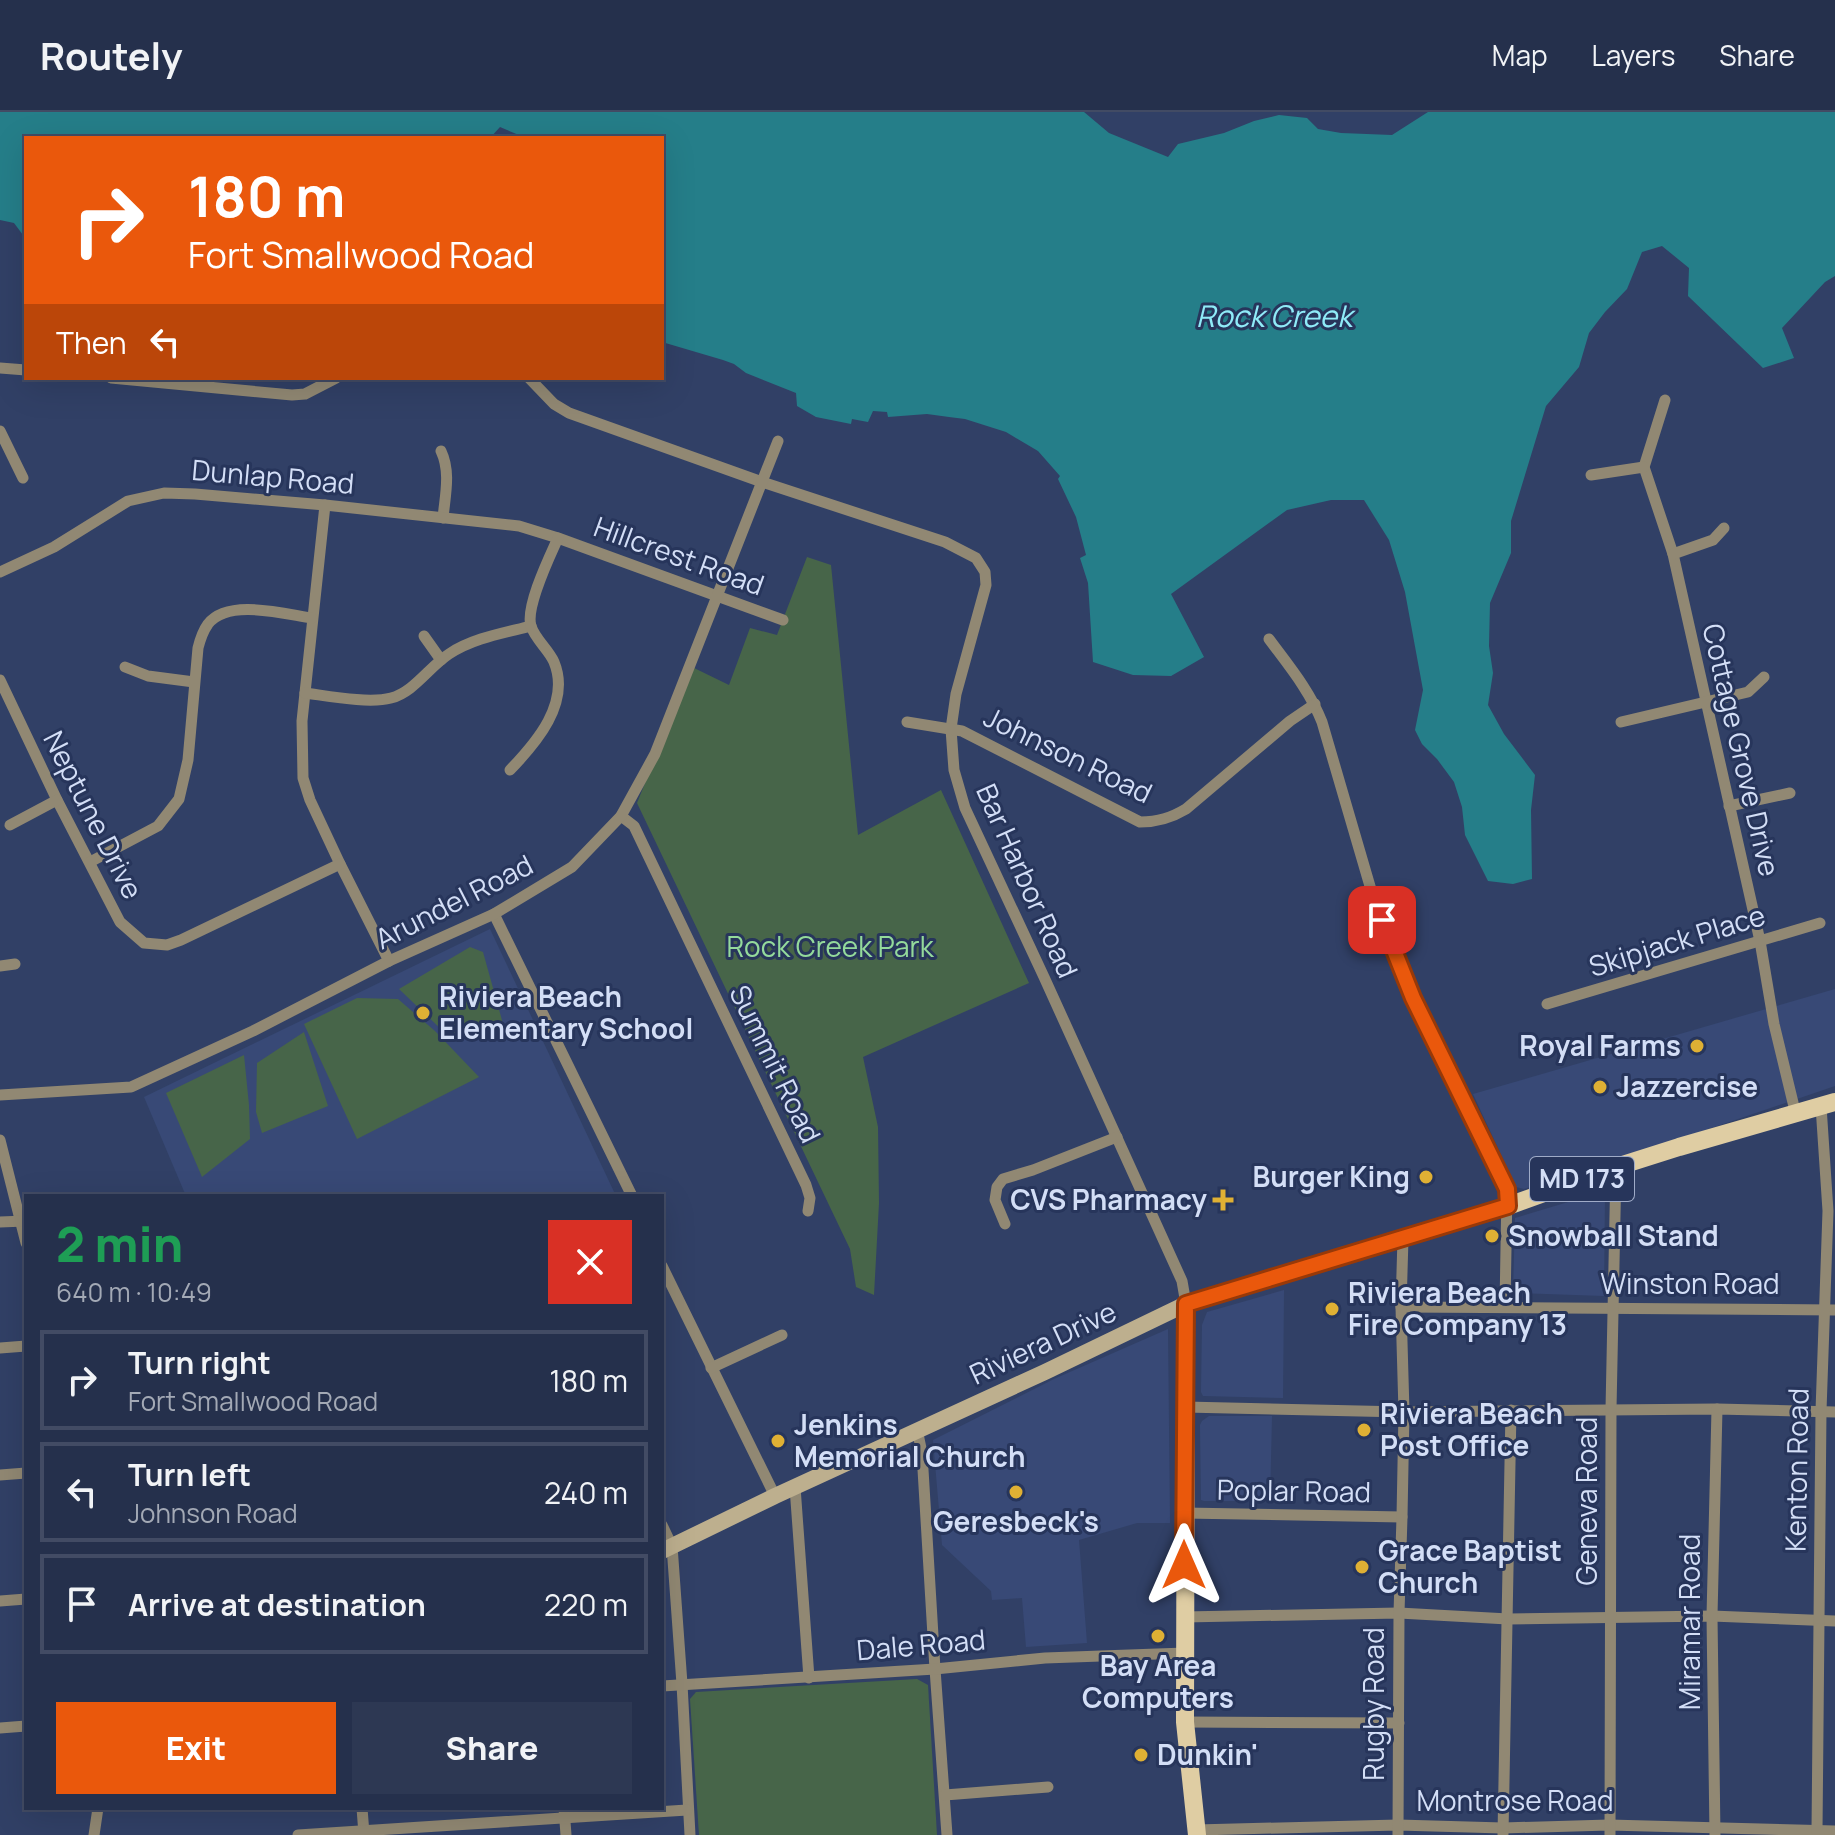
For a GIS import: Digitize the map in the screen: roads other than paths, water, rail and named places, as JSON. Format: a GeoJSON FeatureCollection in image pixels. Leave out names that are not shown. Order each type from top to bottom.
{"type":"FeatureCollection","features":[{"type":"Feature","properties":{"kind":"main road","name":"MD 173"},"geometry":{"type":"LineString","coordinates":[[1186,1304],[1508,1206],[1679,1147],[1828,1104]]}},
{"type":"Feature","properties":{"kind":"main road"},"geometry":{"type":"LineString","coordinates":[[1186,1304],[1185,1722],[1196,1832]]}},
{"type":"Feature","properties":{"kind":"street"},"geometry":{"type":"LineString","coordinates":[[0,368],[24,370]]}},
{"type":"Feature","properties":{"kind":"street"},"geometry":{"type":"LineString","coordinates":[[132,380],[292,395],[305,394],[332,380]]}},
{"type":"Feature","properties":{"kind":"street","name":"Bar Harbor Road"},"geometry":{"type":"LineString","coordinates":[[531,380],[554,404],[569,413],[762,482],[945,542],[976,558],[985,572],[986,585],[956,694],[951,729],[954,770],[965,808],[1182,1281],[1186,1304]]}},
{"type":"Feature","properties":{"kind":"street"},"geometry":{"type":"LineString","coordinates":[[1591,475],[1644,467],[1665,400]]}},
{"type":"Feature","properties":{"kind":"street"},"geometry":{"type":"LineString","coordinates":[[0,431],[23,478]]}},
{"type":"Feature","properties":{"kind":"street","name":"Arundel Road"},"geometry":{"type":"LineString","coordinates":[[0,1095],[131,1087],[253,1031],[389,961],[494,914],[572,867],[621,816],[655,754],[778,441]]}},
{"type":"Feature","properties":{"kind":"street"},"geometry":{"type":"LineString","coordinates":[[441,451],[447,473],[443,518]]}},
{"type":"Feature","properties":{"kind":"street","name":"Cottage Grove Drive"},"geometry":{"type":"LineString","coordinates":[[1644,467],[1673,554],[1796,1115]]}},
{"type":"Feature","properties":{"kind":"street","name":"Dunlap Road"},"geometry":{"type":"LineString","coordinates":[[0,572],[54,547],[128,501],[164,493],[325,505],[519,526],[558,538]]}},
{"type":"Feature","properties":{"kind":"street"},"geometry":{"type":"LineString","coordinates":[[325,505],[302,721],[303,778],[340,864],[389,961]]}},
{"type":"Feature","properties":{"kind":"street"},"geometry":{"type":"LineString","coordinates":[[1673,554],[1713,540],[1724,528]]}},
{"type":"Feature","properties":{"kind":"street"},"geometry":{"type":"LineString","coordinates":[[510,770],[541,734],[560,687],[554,660],[531,626],[530,614],[558,538]]}},
{"type":"Feature","properties":{"kind":"street","name":"Hillcrest Road"},"geometry":{"type":"LineString","coordinates":[[558,538],[783,620]]}},
{"type":"Feature","properties":{"kind":"street"},"geometry":{"type":"LineString","coordinates":[[90,862],[158,826],[179,799],[188,760],[198,648],[209,623],[229,611],[247,610],[312,618]]}},
{"type":"Feature","properties":{"kind":"street"},"geometry":{"type":"LineString","coordinates":[[305,693],[371,700],[393,698],[464,646],[531,626]]}},
{"type":"Feature","properties":{"kind":"street"},"geometry":{"type":"LineString","coordinates":[[424,636],[441,660]]}},
{"type":"Feature","properties":{"kind":"street"},"geometry":{"type":"LineString","coordinates":[[1269,639],[1315,704],[1372,893],[1392,947],[1413,998],[1507,1189],[1505,1307]]}},
{"type":"Feature","properties":{"kind":"street"},"geometry":{"type":"LineString","coordinates":[[125,667],[148,676],[194,682]]}},
{"type":"Feature","properties":{"kind":"street"},"geometry":{"type":"LineString","coordinates":[[1621,722],[1748,692],[1764,677]]}},
{"type":"Feature","properties":{"kind":"street","name":"Neptune Drive"},"geometry":{"type":"LineString","coordinates":[[0,680],[120,922],[144,943],[167,945],[181,940],[340,864]]}},
{"type":"Feature","properties":{"kind":"street","name":"Johnson Road"},"geometry":{"type":"LineString","coordinates":[[907,722],[962,731],[1140,822],[1155,822],[1171,818],[1186,809],[1290,721],[1315,704]]}},
{"type":"Feature","properties":{"kind":"street"},"geometry":{"type":"LineString","coordinates":[[1729,806],[1790,793]]}},
{"type":"Feature","properties":{"kind":"street"},"geometry":{"type":"LineString","coordinates":[[10,825],[57,800]]}},
{"type":"Feature","properties":{"kind":"street","name":"Summit Road"},"geometry":{"type":"LineString","coordinates":[[621,816],[634,826],[806,1185],[810,1198],[808,1211]]}},
{"type":"Feature","properties":{"kind":"street"},"geometry":{"type":"LineString","coordinates":[[494,914],[631,1194]]}},
{"type":"Feature","properties":{"kind":"street","name":"Skipjack Place"},"geometry":{"type":"LineString","coordinates":[[1547,1004],[1820,923]]}},
{"type":"Feature","properties":{"kind":"street"},"geometry":{"type":"LineString","coordinates":[[0,966],[15,964]]}},
{"type":"Feature","properties":{"kind":"street","name":"Kenton Road"},"geometry":{"type":"LineString","coordinates":[[1818,1833],[1821,1411],[1830,1309],[1828,1104]]}},
{"type":"Feature","properties":{"kind":"street"},"geometry":{"type":"LineString","coordinates":[[1005,1224],[995,1200],[997,1187],[1003,1179],[1117,1137]]}},
{"type":"Feature","properties":{"kind":"street"},"geometry":{"type":"LineString","coordinates":[[0,1140],[23,1221],[0,1222]]}},
{"type":"Feature","properties":{"kind":"street","name":"Geneva Road"},"geometry":{"type":"LineString","coordinates":[[1610,1830],[1611,1409],[1616,1167]]}},
{"type":"Feature","properties":{"kind":"street","name":"Rugby Road"},"geometry":{"type":"LineString","coordinates":[[1398,1830],[1404,1412],[1403,1238]]}},
{"type":"Feature","properties":{"kind":"street"},"geometry":{"type":"LineString","coordinates":[[664,1272],[775,1496]]}},
{"type":"Feature","properties":{"kind":"street","name":"Riviera Drive"},"geometry":{"type":"LineString","coordinates":[[667,1549],[1186,1304]]}},
{"type":"Feature","properties":{"kind":"street","name":"Winston Road"},"geometry":{"type":"LineString","coordinates":[[1401,1307],[1830,1309]]}},
{"type":"Feature","properties":{"kind":"street"},"geometry":{"type":"LineString","coordinates":[[711,1368],[782,1335]]}},
{"type":"Feature","properties":{"kind":"street"},"geometry":{"type":"LineString","coordinates":[[0,1348],[24,1346]]}},
{"type":"Feature","properties":{"kind":"street"},"geometry":{"type":"LineString","coordinates":[[1185,1407],[1404,1412],[1611,1409],[1835,1412]]}},
{"type":"Feature","properties":{"kind":"street","name":"Miramar Road"},"geometry":{"type":"LineString","coordinates":[[1715,1831],[1712,1616],[1717,1409]]}},
{"type":"Feature","properties":{"kind":"street"},"geometry":{"type":"LineString","coordinates":[[1503,1831],[1511,1410]]}},
{"type":"Feature","properties":{"kind":"street"},"geometry":{"type":"LineString","coordinates":[[917,1429],[922,1453],[947,1835]]}},
{"type":"Feature","properties":{"kind":"street"},"geometry":{"type":"LineString","coordinates":[[0,1475],[24,1473]]}},
{"type":"Feature","properties":{"kind":"street"},"geometry":{"type":"LineString","coordinates":[[795,1487],[809,1678]]}},
{"type":"Feature","properties":{"kind":"street","name":"Poplar Road"},"geometry":{"type":"LineString","coordinates":[[1184,1513],[1402,1517]]}},
{"type":"Feature","properties":{"kind":"street"},"geometry":{"type":"LineString","coordinates":[[667,1549],[682,1684],[690,1835]]}},
{"type":"Feature","properties":{"kind":"street"},"geometry":{"type":"LineString","coordinates":[[0,1601],[24,1599]]}},
{"type":"Feature","properties":{"kind":"street"},"geometry":{"type":"LineString","coordinates":[[1184,1617],[1399,1613],[1508,1619],[1712,1616],[1835,1621]]}},
{"type":"Feature","properties":{"kind":"street","name":"Dale Road"},"geometry":{"type":"LineString","coordinates":[[664,1686],[935,1669],[1045,1658],[1185,1653]]}},
{"type":"Feature","properties":{"kind":"street"},"geometry":{"type":"LineString","coordinates":[[1185,1722],[1399,1723]]}},
{"type":"Feature","properties":{"kind":"street"},"geometry":{"type":"LineString","coordinates":[[0,1728],[24,1726]]}},
{"type":"Feature","properties":{"kind":"street"},"geometry":{"type":"LineString","coordinates":[[945,1795],[1048,1787]]}},
{"type":"Feature","properties":{"kind":"street"},"geometry":{"type":"LineString","coordinates":[[94,1835],[98,1810]]}},
{"type":"Feature","properties":{"kind":"street"},"geometry":{"type":"LineString","coordinates":[[362,1810],[364,1833]]}},
{"type":"Feature","properties":{"kind":"street"},"geometry":{"type":"LineString","coordinates":[[298,1835],[364,1833],[564,1813],[687,1810]]}},
{"type":"Feature","properties":{"kind":"street"},"geometry":{"type":"LineString","coordinates":[[564,1813],[566,1835]]}},
{"type":"Feature","properties":{"kind":"street","name":"Montrose Road"},"geometry":{"type":"LineString","coordinates":[[1196,1832],[1835,1831]]}},
{"type":"Feature","properties":{"kind":"water","name":"Rock Creek"},"geometry":{"type":"Polygon","coordinates":[[[0,112],[1084,112],[1109,133],[1168,157],[1178,144],[1279,115],[1307,118],[1318,129],[1392,135],[1428,112],[1835,112],[1835,276],[1825,282],[1782,328],[1794,358],[1763,368],[1688,296],[1689,268],[1662,246],[1642,252],[1627,289],[1589,333],[1579,367],[1546,406],[1511,521],[1511,553],[1490,603],[1489,646],[1493,673],[1488,705],[1504,734],[1535,775],[1531,810],[1532,879],[1513,884],[1488,881],[1465,835],[1462,807],[1454,782],[1422,744],[1415,730],[1423,690],[1405,592],[1389,540],[1364,500],[1331,500],[1287,510],[1171,594],[1204,657],[1171,676],[1133,675],[1093,662],[1088,583],[1080,558],[1086,555],[1076,517],[1058,479],[1060,476],[1038,451],[1006,432],[965,419],[927,414],[888,417],[887,412],[873,411],[868,422],[852,419],[851,424],[816,417],[797,406],[796,393],[746,373],[734,364],[664,343],[664,136],[521,136],[500,127],[492,136],[24,136],[24,236],[14,223],[0,220],[0,112]]]}},
{"type":"Feature","properties":{"kind":"place","name":"Riviera Beach Elementary School"},"geometry":{"type":"Point","coordinates":[423,1013]}},
{"type":"Feature","properties":{"kind":"place","name":"Royal Farms"},"geometry":{"type":"Point","coordinates":[1697,1046]}},
{"type":"Feature","properties":{"kind":"place","name":"Jazzercise"},"geometry":{"type":"Point","coordinates":[1600,1087]}},
{"type":"Feature","properties":{"kind":"place","name":"Burger King"},"geometry":{"type":"Point","coordinates":[1426,1177]}},
{"type":"Feature","properties":{"kind":"place","name":"CVS Pharmacy"},"geometry":{"type":"Point","coordinates":[1223,1200]}},
{"type":"Feature","properties":{"kind":"place","name":"Snowball Stand"},"geometry":{"type":"Point","coordinates":[1492,1236]}},
{"type":"Feature","properties":{"kind":"place","name":"Riviera Beach Fire Company 13"},"geometry":{"type":"Point","coordinates":[1332,1309]}},
{"type":"Feature","properties":{"kind":"place","name":"Riviera Beach Post Office"},"geometry":{"type":"Point","coordinates":[1364,1430]}},
{"type":"Feature","properties":{"kind":"place","name":"Jenkins Memorial Church"},"geometry":{"type":"Point","coordinates":[778,1441]}},
{"type":"Feature","properties":{"kind":"place","name":"Geresbeck's"},"geometry":{"type":"Point","coordinates":[1016,1492]}},
{"type":"Feature","properties":{"kind":"place","name":"Grace Baptist Church"},"geometry":{"type":"Point","coordinates":[1362,1567]}},
{"type":"Feature","properties":{"kind":"place","name":"Bay Area Computers"},"geometry":{"type":"Point","coordinates":[1158,1636]}},
{"type":"Feature","properties":{"kind":"place","name":"Dunkin'"},"geometry":{"type":"Point","coordinates":[1141,1755]}},
{"type":"Feature","properties":{"kind":"park label","name":"Rock Creek Park"},"geometry":{"type":"Point","coordinates":[830,947]}}]}
